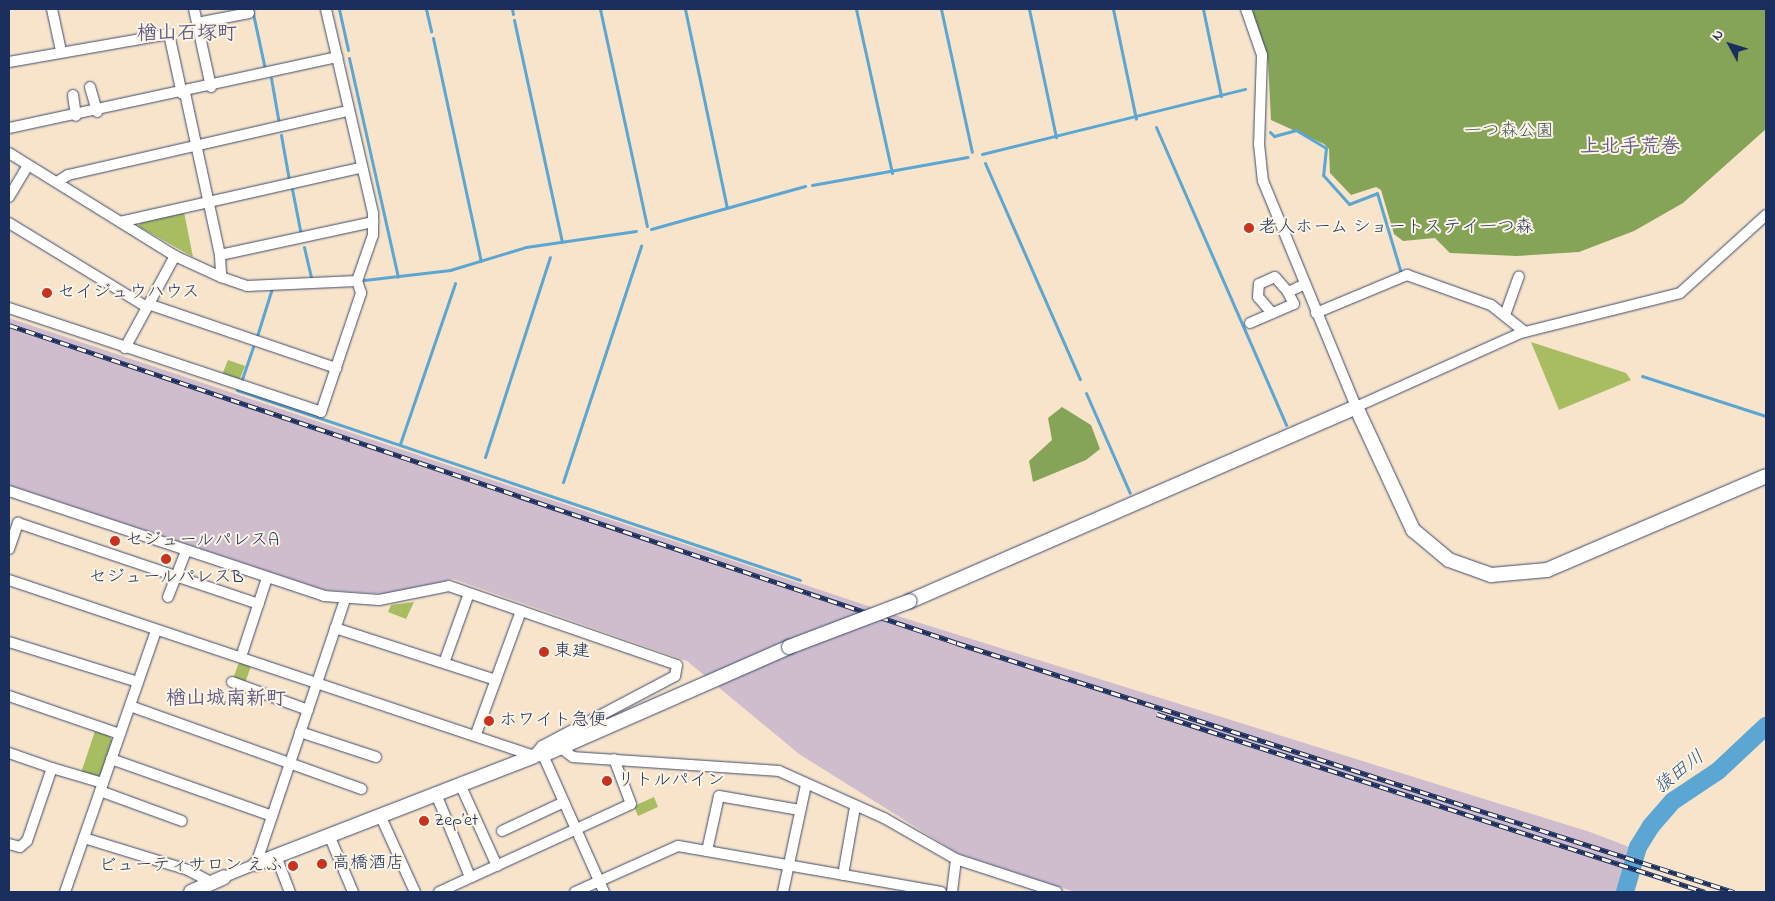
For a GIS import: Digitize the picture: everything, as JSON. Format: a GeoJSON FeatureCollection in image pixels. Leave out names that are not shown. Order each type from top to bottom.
{"type":"FeatureCollection","features":[{"type":"Feature","properties":{"kind":"street"},"geometry":{"type":"LineString","coordinates":[[52,9],[61,51]]}},
{"type":"Feature","properties":{"kind":"street"},"geometry":{"type":"LineString","coordinates":[[194,9],[211,87]]}},
{"type":"Feature","properties":{"kind":"street"},"geometry":{"type":"LineString","coordinates":[[9,308],[321,412],[361,293],[356,281],[373,235],[373,222],[326,9]]}},
{"type":"Feature","properties":{"kind":"street"},"geometry":{"type":"LineString","coordinates":[[1246,9],[1262,55],[1259,138],[1263,181],[1356,407],[1413,530],[1449,560],[1492,575],[1546,570],[1766,476]]}},
{"type":"Feature","properties":{"kind":"street"},"geometry":{"type":"LineString","coordinates":[[197,23],[249,13]]}},
{"type":"Feature","properties":{"kind":"street"},"geometry":{"type":"LineString","coordinates":[[9,62],[61,51],[169,34],[196,144],[220,255],[221,277]]}},
{"type":"Feature","properties":{"kind":"street"},"geometry":{"type":"LineString","coordinates":[[9,128],[183,94],[337,57]]}},
{"type":"Feature","properties":{"kind":"street"},"geometry":{"type":"LineString","coordinates":[[90,87],[97,112]]}},
{"type":"Feature","properties":{"kind":"street"},"geometry":{"type":"LineString","coordinates":[[73,95],[76,116]]}},
{"type":"Feature","properties":{"kind":"street"},"geometry":{"type":"LineString","coordinates":[[57,182],[68,175],[196,144],[348,111]]}},
{"type":"Feature","properties":{"kind":"street"},"geometry":{"type":"LineString","coordinates":[[9,153],[175,256],[221,277],[247,286],[356,281]]}},
{"type":"Feature","properties":{"kind":"street"},"geometry":{"type":"LineString","coordinates":[[9,197],[28,165]]}},
{"type":"Feature","properties":{"kind":"street"},"geometry":{"type":"LineString","coordinates":[[120,222],[360,168]]}},
{"type":"Feature","properties":{"kind":"street"},"geometry":{"type":"LineString","coordinates":[[191,892],[218,884],[256,864],[380,815],[561,748],[700,687],[910,601],[1525,332],[1680,293],[1766,215]]}},
{"type":"Feature","properties":{"kind":"street"},"geometry":{"type":"LineString","coordinates":[[220,255],[373,222]]}},
{"type":"Feature","properties":{"kind":"street"},"geometry":{"type":"LineString","coordinates":[[9,223],[146,305],[336,368]]}},
{"type":"Feature","properties":{"kind":"street"},"geometry":{"type":"LineString","coordinates":[[125,348],[146,305],[175,256]]}},
{"type":"Feature","properties":{"kind":"street"},"geometry":{"type":"LineString","coordinates":[[1316,313],[1408,275],[1460,291],[1505,316],[1525,332]]}},
{"type":"Feature","properties":{"kind":"street"},"geometry":{"type":"LineString","coordinates":[[1505,316],[1519,276]]}},
{"type":"Feature","properties":{"kind":"street"},"geometry":{"type":"LineString","coordinates":[[1250,323],[1272,314],[1294,304],[1288,292],[1275,277],[1260,284],[1258,297],[1272,314]]}},
{"type":"Feature","properties":{"kind":"street"},"geometry":{"type":"LineString","coordinates":[[1288,292],[1305,284]]}},
{"type":"Feature","properties":{"kind":"street"},"geometry":{"type":"LineString","coordinates":[[9,491],[267,578],[345,599],[379,600],[448,586],[677,665],[675,676],[542,746],[538,755]]}},
{"type":"Feature","properties":{"kind":"street"},"geometry":{"type":"LineString","coordinates":[[9,549],[18,523],[259,604]]}},
{"type":"Feature","properties":{"kind":"street"},"geometry":{"type":"LineString","coordinates":[[168,597],[186,551]]}},
{"type":"Feature","properties":{"kind":"street"},"geometry":{"type":"LineString","coordinates":[[241,657],[267,578]]}},
{"type":"Feature","properties":{"kind":"street"},"geometry":{"type":"LineString","coordinates":[[9,580],[156,631],[241,657],[317,684],[538,755],[564,802],[604,892]]}},
{"type":"Feature","properties":{"kind":"street"},"geometry":{"type":"LineString","coordinates":[[444,662],[469,593]]}},
{"type":"Feature","properties":{"kind":"street"},"geometry":{"type":"LineString","coordinates":[[256,864],[345,599]]}},
{"type":"Feature","properties":{"kind":"street"},"geometry":{"type":"LineString","coordinates":[[476,734],[521,611]]}},
{"type":"Feature","properties":{"kind":"street"},"geometry":{"type":"LineString","coordinates":[[336,628],[496,680]]}},
{"type":"Feature","properties":{"kind":"street"},"geometry":{"type":"LineString","coordinates":[[65,892],[156,631]]}},
{"type":"Feature","properties":{"kind":"street"},"geometry":{"type":"LineString","coordinates":[[9,642],[138,682]]}},
{"type":"Feature","properties":{"kind":"street"},"geometry":{"type":"LineString","coordinates":[[232,682],[308,710]]}},
{"type":"Feature","properties":{"kind":"street"},"geometry":{"type":"LineString","coordinates":[[9,696],[120,734]]}},
{"type":"Feature","properties":{"kind":"street"},"geometry":{"type":"LineString","coordinates":[[130,706],[362,789]]}},
{"type":"Feature","properties":{"kind":"street"},"geometry":{"type":"LineString","coordinates":[[300,732],[376,757]]}},
{"type":"Feature","properties":{"kind":"street"},"geometry":{"type":"LineString","coordinates":[[561,748],[573,757],[760,767],[779,771],[855,808],[884,818],[956,859],[1057,892]]}},
{"type":"Feature","properties":{"kind":"street"},"geometry":{"type":"LineString","coordinates":[[9,754],[102,787],[182,821]]}},
{"type":"Feature","properties":{"kind":"street"},"geometry":{"type":"LineString","coordinates":[[111,759],[272,816]]}},
{"type":"Feature","properties":{"kind":"street"},"geometry":{"type":"LineString","coordinates":[[439,892],[631,804],[614,759]]}},
{"type":"Feature","properties":{"kind":"street"},"geometry":{"type":"LineString","coordinates":[[9,844],[20,847],[27,841],[52,768]]}},
{"type":"Feature","properties":{"kind":"street"},"geometry":{"type":"LineString","coordinates":[[460,784],[497,866]]}},
{"type":"Feature","properties":{"kind":"street"},"geometry":{"type":"LineString","coordinates":[[783,892],[806,785]]}},
{"type":"Feature","properties":{"kind":"street"},"geometry":{"type":"LineString","coordinates":[[436,794],[470,877]]}},
{"type":"Feature","properties":{"kind":"street"},"geometry":{"type":"LineString","coordinates":[[707,851],[719,796],[800,810]]}},
{"type":"Feature","properties":{"kind":"street"},"geometry":{"type":"LineString","coordinates":[[502,831],[564,802]]}},
{"type":"Feature","properties":{"kind":"street"},"geometry":{"type":"LineString","coordinates":[[843,875],[855,808]]}},
{"type":"Feature","properties":{"kind":"street"},"geometry":{"type":"LineString","coordinates":[[380,815],[415,892]]}},
{"type":"Feature","properties":{"kind":"street"},"geometry":{"type":"LineString","coordinates":[[329,835],[353,892]]}},
{"type":"Feature","properties":{"kind":"street"},"geometry":{"type":"LineString","coordinates":[[84,838],[188,870],[218,884]]}},
{"type":"Feature","properties":{"kind":"street"},"geometry":{"type":"LineString","coordinates":[[575,892],[678,846],[942,892]]}},
{"type":"Feature","properties":{"kind":"street"},"geometry":{"type":"LineString","coordinates":[[276,856],[290,892]]}},
{"type":"Feature","properties":{"kind":"street"},"geometry":{"type":"LineString","coordinates":[[952,892],[956,859]]}},
{"type":"Feature","properties":{"kind":"shaded area"},"geometry":{"type":"Polygon","coordinates":[[[9,318],[904,618],[1590,832],[1632,848],[1620,892],[1075,892],[957,853],[799,754],[687,661],[453,579],[385,594],[325,590],[9,485],[9,318]]]}},
{"type":"Feature","properties":{"kind":"green space","name":"一つ森公園"},"geometry":{"type":"Polygon","coordinates":[[[1251,9],[1766,9],[1766,129],[1683,203],[1634,231],[1579,252],[1517,256],[1450,253],[1435,238],[1403,241],[1394,234],[1381,190],[1376,187],[1351,195],[1330,173],[1329,149],[1324,144],[1271,120],[1268,61],[1251,9]]]}},
{"type":"Feature","properties":{"kind":"green space"},"geometry":{"type":"Polygon","coordinates":[[[184,212],[193,257],[138,226],[143,220],[184,212]]]}},
{"type":"Feature","properties":{"kind":"green space"},"geometry":{"type":"Polygon","coordinates":[[[1531,342],[1626,373],[1631,380],[1559,410],[1531,342]]]}},
{"type":"Feature","properties":{"kind":"green space"},"geometry":{"type":"Polygon","coordinates":[[[228,360],[245,366],[239,381],[222,375],[228,360]]]}},
{"type":"Feature","properties":{"kind":"green space"},"geometry":{"type":"Polygon","coordinates":[[[1062,407],[1091,425],[1100,449],[1086,460],[1033,482],[1029,461],[1052,440],[1048,418],[1062,407]]]}},
{"type":"Feature","properties":{"kind":"green space"},"geometry":{"type":"Polygon","coordinates":[[[414,602],[406,619],[388,612],[391,605],[414,602]]]}},
{"type":"Feature","properties":{"kind":"green space"},"geometry":{"type":"Polygon","coordinates":[[[239,662],[251,666],[245,683],[233,679],[239,662]]]}},
{"type":"Feature","properties":{"kind":"green space"},"geometry":{"type":"Polygon","coordinates":[[[95,731],[109,735],[113,742],[102,774],[94,778],[81,773],[95,731]]]}},
{"type":"Feature","properties":{"kind":"green space"},"geometry":{"type":"Polygon","coordinates":[[[654,797],[658,807],[638,816],[634,806],[654,797]]]}},
{"type":"Feature","properties":{"kind":"waterway"},"geometry":{"type":"LineString","coordinates":[[252,9],[265,69]]}},
{"type":"Feature","properties":{"kind":"waterway"},"geometry":{"type":"LineString","coordinates":[[339,9],[348,50]]}},
{"type":"Feature","properties":{"kind":"waterway"},"geometry":{"type":"LineString","coordinates":[[426,9],[431,31]]}},
{"type":"Feature","properties":{"kind":"waterway"},"geometry":{"type":"LineString","coordinates":[[512,9],[513,14]]}},
{"type":"Feature","properties":{"kind":"waterway"},"geometry":{"type":"LineString","coordinates":[[600,9],[647,226]]}},
{"type":"Feature","properties":{"kind":"waterway"},"geometry":{"type":"LineString","coordinates":[[685,9],[727,208]]}},
{"type":"Feature","properties":{"kind":"waterway"},"geometry":{"type":"LineString","coordinates":[[856,9],[892,173]]}},
{"type":"Feature","properties":{"kind":"waterway"},"geometry":{"type":"LineString","coordinates":[[941,9],[972,152]]}},
{"type":"Feature","properties":{"kind":"waterway"},"geometry":{"type":"LineString","coordinates":[[1029,9],[1056,137]]}},
{"type":"Feature","properties":{"kind":"waterway"},"geometry":{"type":"LineString","coordinates":[[1113,9],[1136,119]]}},
{"type":"Feature","properties":{"kind":"waterway"},"geometry":{"type":"LineString","coordinates":[[1203,9],[1221,96]]}},
{"type":"Feature","properties":{"kind":"waterway"},"geometry":{"type":"LineString","coordinates":[[514,20],[562,242]]}},
{"type":"Feature","properties":{"kind":"waterway"},"geometry":{"type":"LineString","coordinates":[[433,38],[481,261]]}},
{"type":"Feature","properties":{"kind":"waterway"},"geometry":{"type":"LineString","coordinates":[[349,58],[398,277]]}},
{"type":"Feature","properties":{"kind":"waterway"},"geometry":{"type":"LineString","coordinates":[[271,78],[279,124]]}},
{"type":"Feature","properties":{"kind":"waterway"},"geometry":{"type":"LineString","coordinates":[[982,154],[1245,89]]}},
{"type":"Feature","properties":{"kind":"waterway"},"geometry":{"type":"LineString","coordinates":[[1156,127],[1286,425]]}},
{"type":"Feature","properties":{"kind":"waterway"},"geometry":{"type":"LineString","coordinates":[[1270,132],[1274,136],[1296,130],[1326,148],[1323,175],[1349,204],[1377,193],[1401,273]]}},
{"type":"Feature","properties":{"kind":"waterway"},"geometry":{"type":"LineString","coordinates":[[281,135],[289,180]]}},
{"type":"Feature","properties":{"kind":"waterway"},"geometry":{"type":"LineString","coordinates":[[812,185],[968,157]]}},
{"type":"Feature","properties":{"kind":"waterway"},"geometry":{"type":"LineString","coordinates":[[985,163],[1080,379]]}},
{"type":"Feature","properties":{"kind":"waterway"},"geometry":{"type":"LineString","coordinates":[[651,229],[805,186]]}},
{"type":"Feature","properties":{"kind":"waterway"},"geometry":{"type":"LineString","coordinates":[[292,189],[301,235]]}},
{"type":"Feature","properties":{"kind":"waterway"},"geometry":{"type":"LineString","coordinates":[[364,280],[450,270],[526,247],[636,231]]}},
{"type":"Feature","properties":{"kind":"waterway"},"geometry":{"type":"LineString","coordinates":[[563,482],[641,246]]}},
{"type":"Feature","properties":{"kind":"waterway"},"geometry":{"type":"LineString","coordinates":[[304,247],[311,278]]}},
{"type":"Feature","properties":{"kind":"waterway"},"geometry":{"type":"LineString","coordinates":[[485,457],[550,257]]}},
{"type":"Feature","properties":{"kind":"waterway"},"geometry":{"type":"LineString","coordinates":[[400,444],[455,283]]}},
{"type":"Feature","properties":{"kind":"waterway"},"geometry":{"type":"LineString","coordinates":[[257,336],[272,288]]}},
{"type":"Feature","properties":{"kind":"waterway"},"geometry":{"type":"LineString","coordinates":[[242,379],[253,347]]}},
{"type":"Feature","properties":{"kind":"waterway"},"geometry":{"type":"LineString","coordinates":[[1642,376],[1766,416]]}},
{"type":"Feature","properties":{"kind":"waterway"},"geometry":{"type":"LineString","coordinates":[[237,390],[800,580]]}},
{"type":"Feature","properties":{"kind":"waterway"},"geometry":{"type":"LineString","coordinates":[[1086,393],[1130,493]]}},
{"type":"Feature","properties":{"kind":"waterway","name":"猿田川"},"geometry":{"type":"LineString","coordinates":[[1625,892],[1638,847],[1651,826],[1673,801],[1718,771],[1766,726]]}},
{"type":"Feature","properties":{"kind":"railway"},"geometry":{"type":"LineString","coordinates":[[9,325],[957,643],[1734,892]]}},
{"type":"Feature","properties":{"kind":"railway"},"geometry":{"type":"LineString","coordinates":[[1157,714],[1705,892]]}},
{"type":"Feature","properties":{"kind":"place","name":"老人ホーム ショートステイ一つ森"},"geometry":{"type":"Point","coordinates":[1249,228]}},
{"type":"Feature","properties":{"kind":"place","name":"セイジュウハウス"},"geometry":{"type":"Point","coordinates":[47,293]}},
{"type":"Feature","properties":{"kind":"place","name":"セジュールパレスA"},"geometry":{"type":"Point","coordinates":[115,541]}},
{"type":"Feature","properties":{"kind":"place","name":"セジュールパレスB"},"geometry":{"type":"Point","coordinates":[166,559]}},
{"type":"Feature","properties":{"kind":"place","name":"東建"},"geometry":{"type":"Point","coordinates":[544,652]}},
{"type":"Feature","properties":{"kind":"place","name":"ホワイト急便"},"geometry":{"type":"Point","coordinates":[489,721]}},
{"type":"Feature","properties":{"kind":"place","name":"リトルパイン"},"geometry":{"type":"Point","coordinates":[607,781]}},
{"type":"Feature","properties":{"kind":"place","name":"Zep’et"},"geometry":{"type":"Point","coordinates":[424,821]}},
{"type":"Feature","properties":{"kind":"place","name":"高橋酒店"},"geometry":{"type":"Point","coordinates":[322,864]}},
{"type":"Feature","properties":{"kind":"place","name":"ビューティサロン えふ"},"geometry":{"type":"Point","coordinates":[293,866]}},
{"type":"Feature","properties":{"kind":"district","name":"楢山石塚町"},"geometry":{"type":"Point","coordinates":[187,34]}},
{"type":"Feature","properties":{"kind":"district","name":"上北手荒巻"},"geometry":{"type":"Point","coordinates":[1630,147]}},
{"type":"Feature","properties":{"kind":"district","name":"楢山城南新町"},"geometry":{"type":"Point","coordinates":[226,699]}}]}
